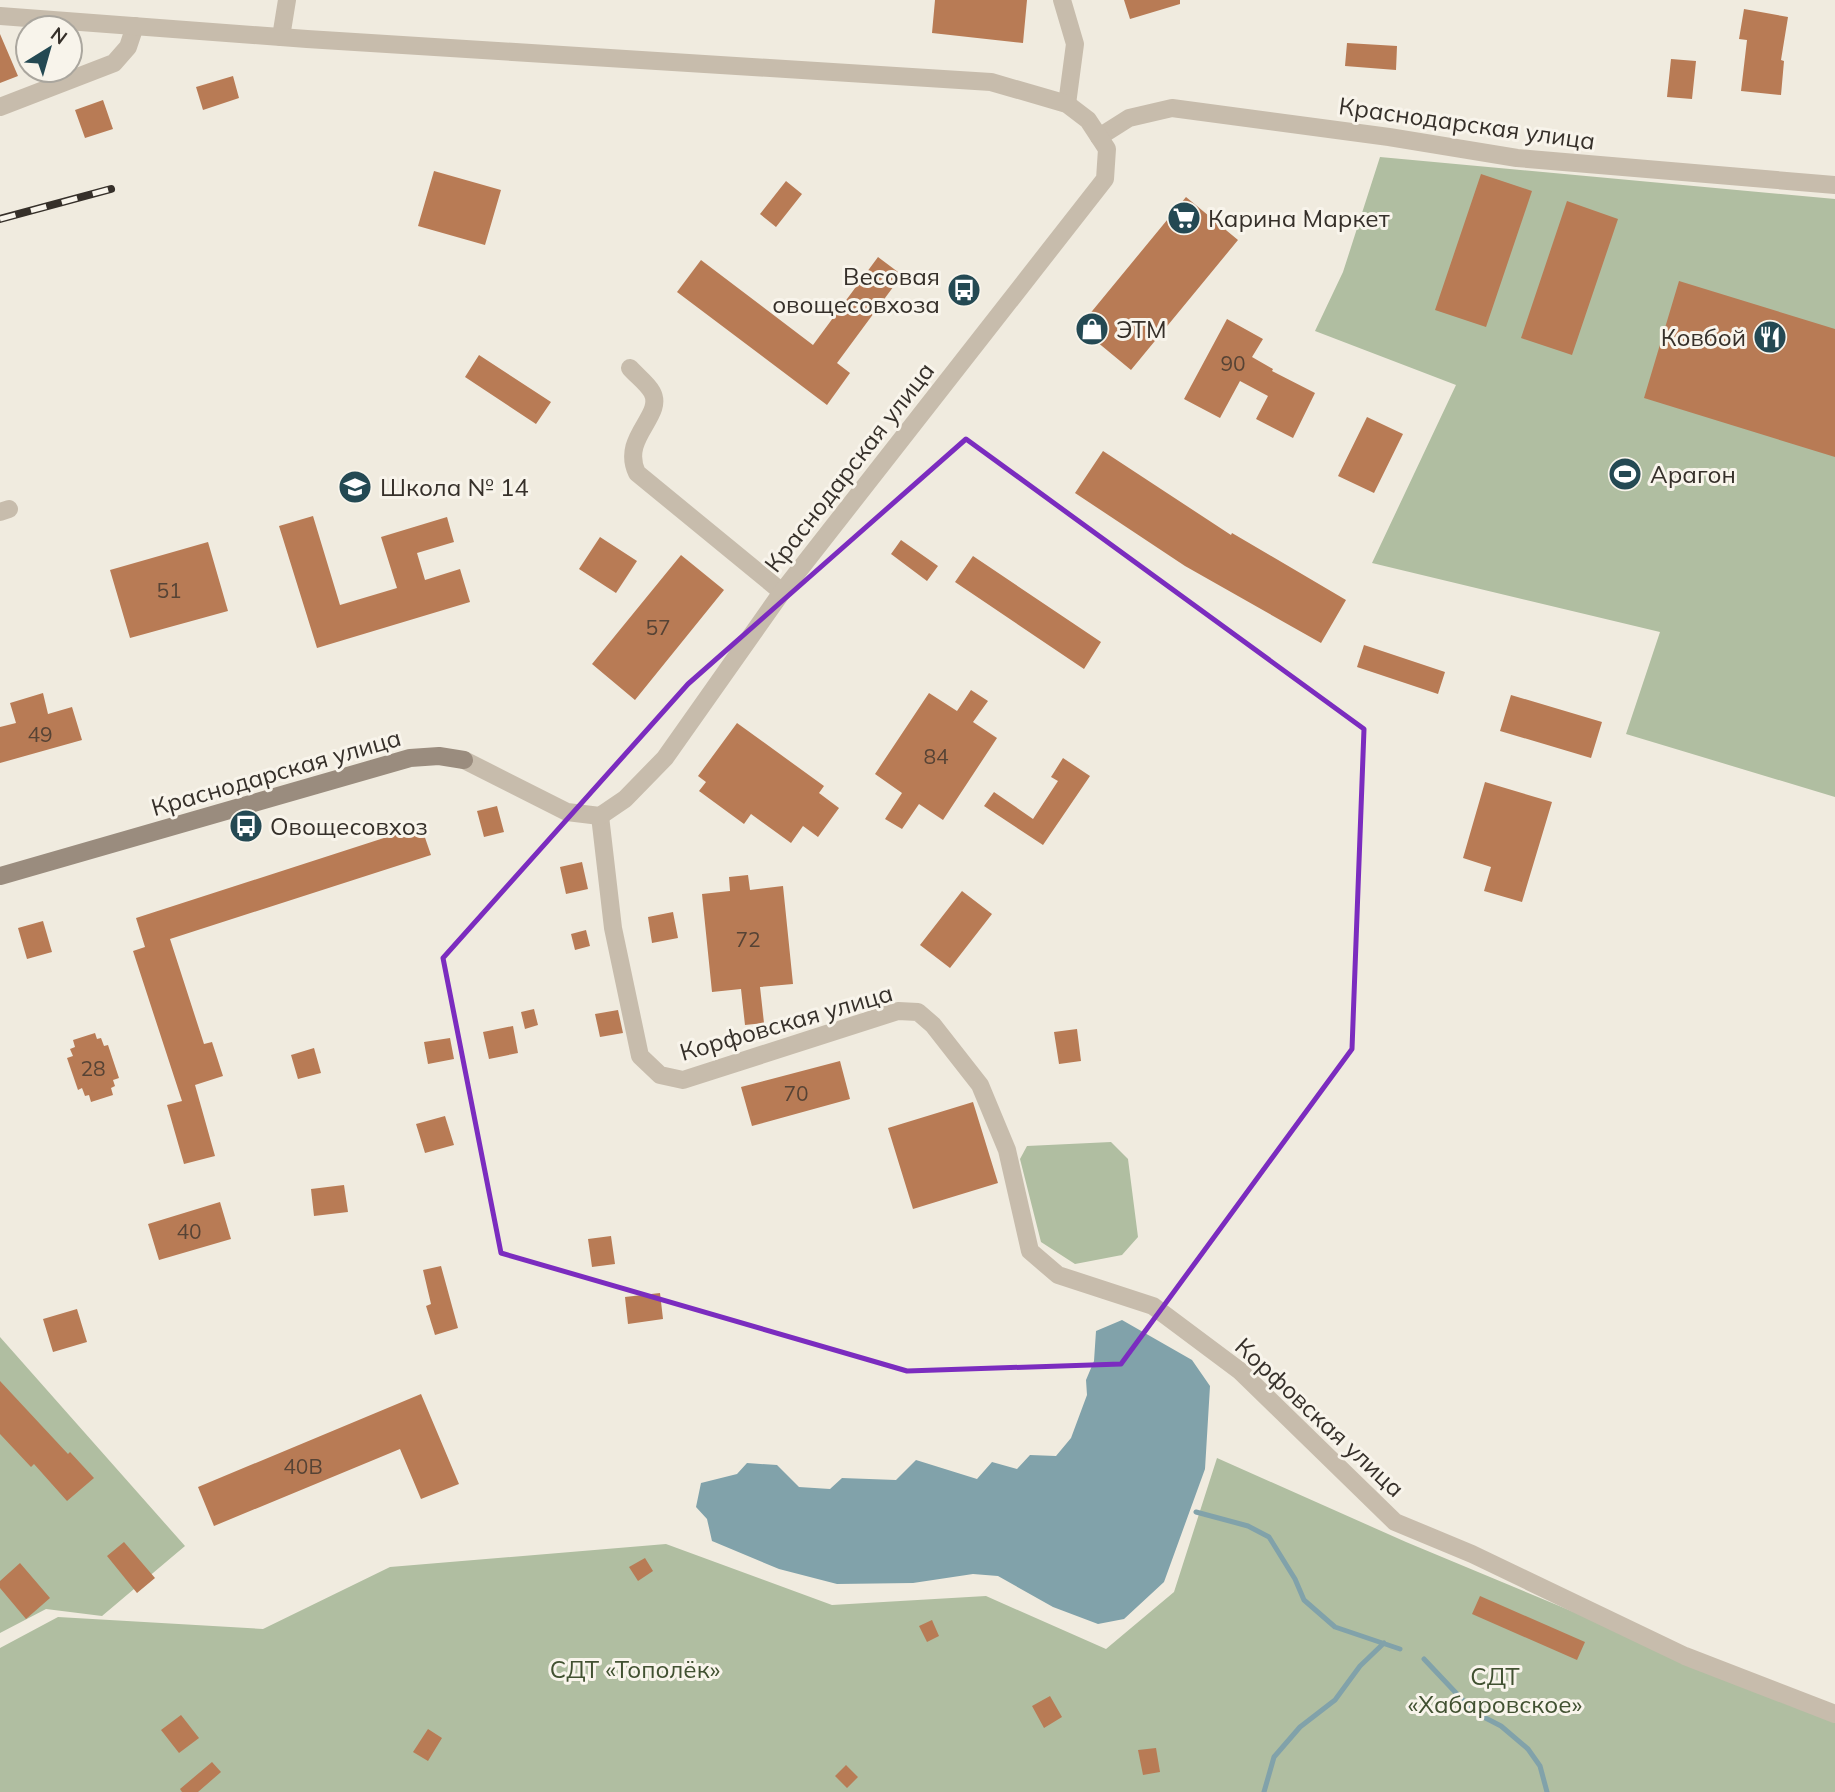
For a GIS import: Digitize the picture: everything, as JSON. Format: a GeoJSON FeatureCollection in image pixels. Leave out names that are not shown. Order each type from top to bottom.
{"type":"FeatureCollection","features":[{"type":"Feature","properties":{"kind":"main road","name":"Краснодарская улица"},"geometry":{"type":"LineString","coordinates":[[0,876],[410,758],[464,760]]}},
{"type":"Feature","properties":{"kind":"street"},"geometry":{"type":"LineString","coordinates":[[281,37],[287,0]]}},
{"type":"Feature","properties":{"kind":"street"},"geometry":{"type":"LineString","coordinates":[[1062,0],[1075,44],[1067,104]]}},
{"type":"Feature","properties":{"kind":"street"},"geometry":{"type":"LineString","coordinates":[[0,16],[281,37],[991,82],[1067,104],[1088,120],[1099,136]]}},
{"type":"Feature","properties":{"kind":"street"},"geometry":{"type":"LineString","coordinates":[[0,107],[114,63],[128,47],[135,26]]}},
{"type":"Feature","properties":{"kind":"street","name":"Краснодарская улица"},"geometry":{"type":"LineString","coordinates":[[464,760],[567,812],[600,816],[625,799],[665,758],[782,592],[1105,179],[1107,149],[1099,136],[1129,118],[1172,108],[1389,137],[1517,158],[1835,185]]}},
{"type":"Feature","properties":{"kind":"street"},"geometry":{"type":"LineString","coordinates":[[630,368],[654,394],[654,404],[632,450],[632,461],[637,473],[782,592]]}},
{"type":"Feature","properties":{"kind":"street","name":"Корфовская улица"},"geometry":{"type":"LineString","coordinates":[[600,816],[613,928],[640,1056],[660,1075],[683,1080],[898,1011],[918,1012],[933,1025],[980,1085],[1007,1150],[1030,1251],[1058,1275],[1153,1306],[1164,1314],[1240,1371],[1395,1522],[1472,1553],[1685,1656],[1835,1714]]}},
{"type":"Feature","properties":{"kind":"highlighted area"},"geometry":{"type":"Polygon","coordinates":[[[966,439],[1364,729],[1352,1049],[1121,1364],[907,1371],[501,1253],[443,958],[688,684],[966,439]]]}},
{"type":"Feature","properties":{"kind":"green space","name":"Арагон"},"geometry":{"type":"Polygon","coordinates":[[[1380,157],[1835,199],[1835,797],[1626,734],[1660,632],[1372,563],[1456,385],[1315,331],[1343,272],[1380,157]]]}},
{"type":"Feature","properties":{"kind":"green space"},"geometry":{"type":"Polygon","coordinates":[[[1111,1142],[1128,1159],[1138,1237],[1122,1255],[1075,1264],[1041,1242],[1020,1159],[1027,1146],[1111,1142]]]}},
{"type":"Feature","properties":{"kind":"green space"},"geometry":{"type":"Polygon","coordinates":[[[0,1337],[185,1546],[102,1616],[46,1609],[0,1633],[0,1337]]]}},
{"type":"Feature","properties":{"kind":"green space","name":"СДТ «Тополёк»"},"geometry":{"type":"Polygon","coordinates":[[[1217,1458],[1406,1542],[1835,1721],[1835,1792],[0,1792],[0,1648],[58,1617],[263,1629],[390,1567],[666,1544],[832,1605],[986,1596],[1106,1649],[1174,1592],[1217,1458]]]}},
{"type":"Feature","properties":{"kind":"water"},"geometry":{"type":"Polygon","coordinates":[[[1122,1320],[1192,1360],[1210,1386],[1205,1469],[1164,1582],[1124,1619],[1098,1624],[1053,1607],[998,1576],[973,1574],[913,1583],[837,1584],[779,1569],[712,1541],[707,1519],[696,1507],[701,1483],[737,1474],[747,1463],[777,1465],[799,1487],[830,1489],[842,1478],[896,1480],[916,1460],[977,1479],[992,1462],[1017,1469],[1030,1455],[1056,1456],[1071,1438],[1087,1395],[1086,1380],[1094,1361],[1096,1331],[1122,1320]]]}},
{"type":"Feature","properties":{"kind":"building"},"geometry":{"type":"Polygon","coordinates":[[[935,0],[1027,0],[1023,43],[932,33],[935,0]]]}},
{"type":"Feature","properties":{"kind":"building"},"geometry":{"type":"Polygon","coordinates":[[[1124,0],[1180,0],[1180,4],[1130,19],[1124,0]]]}},
{"type":"Feature","properties":{"kind":"building"},"geometry":{"type":"Polygon","coordinates":[[[1744,9],[1788,17],[1781,60],[1784,61],[1781,95],[1741,91],[1747,40],[1739,39],[1744,9]]]}},
{"type":"Feature","properties":{"kind":"building"},"geometry":{"type":"Polygon","coordinates":[[[0,34],[14,67],[14,78],[0,83],[0,34]]]}},
{"type":"Feature","properties":{"kind":"building"},"geometry":{"type":"Polygon","coordinates":[[[1347,43],[1397,46],[1396,70],[1345,66],[1347,43]]]}},
{"type":"Feature","properties":{"kind":"building"},"geometry":{"type":"Polygon","coordinates":[[[1671,59],[1696,61],[1692,99],[1667,97],[1671,59]]]}},
{"type":"Feature","properties":{"kind":"building"},"geometry":{"type":"Polygon","coordinates":[[[233,76],[239,98],[203,110],[196,87],[233,76]]]}},
{"type":"Feature","properties":{"kind":"building"},"geometry":{"type":"Polygon","coordinates":[[[103,100],[113,129],[85,138],[75,110],[103,100]]]}},
{"type":"Feature","properties":{"kind":"building"},"geometry":{"type":"Polygon","coordinates":[[[434,171],[501,190],[485,245],[418,226],[434,171]]]}},
{"type":"Feature","properties":{"kind":"building"},"geometry":{"type":"Polygon","coordinates":[[[1481,174],[1532,191],[1486,327],[1435,310],[1481,174]]]}},
{"type":"Feature","properties":{"kind":"building"},"geometry":{"type":"Polygon","coordinates":[[[786,181],[802,194],[776,227],[760,214],[786,181]]]}},
{"type":"Feature","properties":{"kind":"building"},"geometry":{"type":"Polygon","coordinates":[[[1186,197],[1238,240],[1131,370],[1079,327],[1186,197]]]}},
{"type":"Feature","properties":{"kind":"building"},"geometry":{"type":"Polygon","coordinates":[[[1567,201],[1618,219],[1572,355],[1521,338],[1567,201]]]}},
{"type":"Feature","properties":{"kind":"building"},"geometry":{"type":"Polygon","coordinates":[[[878,257],[902,275],[837,363],[850,373],[827,405],[677,292],[701,260],[813,345],[878,257]]]}},
{"type":"Feature","properties":{"kind":"building"},"geometry":{"type":"Polygon","coordinates":[[[1679,281],[1835,329],[1835,457],[1644,398],[1679,281]]]}},
{"type":"Feature","properties":{"kind":"building"},"geometry":{"type":"Polygon","coordinates":[[[1227,319],[1263,339],[1252,357],[1273,369],[1272,371],[1315,393],[1293,438],[1256,419],[1268,396],[1240,381],[1220,418],[1184,399],[1227,319]]]}},
{"type":"Feature","properties":{"kind":"building"},"geometry":{"type":"Polygon","coordinates":[[[479,355],[551,402],[536,424],[465,377],[479,355]]]}},
{"type":"Feature","properties":{"kind":"building"},"geometry":{"type":"Polygon","coordinates":[[[1367,417],[1403,434],[1374,493],[1338,476],[1367,417]]]}},
{"type":"Feature","properties":{"kind":"building"},"geometry":{"type":"Polygon","coordinates":[[[1103,451],[1231,535],[1232,533],[1346,600],[1321,643],[1185,566],[1075,493],[1103,451]]]}},
{"type":"Feature","properties":{"kind":"building"},"geometry":{"type":"Polygon","coordinates":[[[313,516],[340,605],[397,588],[381,537],[447,517],[454,542],[417,553],[425,580],[460,569],[470,602],[317,648],[279,526],[313,516]]]}},
{"type":"Feature","properties":{"kind":"building"},"geometry":{"type":"Polygon","coordinates":[[[600,537],[637,561],[616,593],[579,569],[600,537]]]}},
{"type":"Feature","properties":{"kind":"building"},"geometry":{"type":"Polygon","coordinates":[[[901,540],[938,566],[927,581],[891,554],[901,540]]]}},
{"type":"Feature","properties":{"kind":"building"},"geometry":{"type":"Polygon","coordinates":[[[208,542],[228,611],[130,638],[110,570],[208,542]]]}},
{"type":"Feature","properties":{"kind":"building"},"geometry":{"type":"Polygon","coordinates":[[[681,555],[724,590],[635,700],[592,664],[681,555]]]}},
{"type":"Feature","properties":{"kind":"building"},"geometry":{"type":"Polygon","coordinates":[[[973,556],[1101,642],[1084,669],[955,582],[973,556]]]}},
{"type":"Feature","properties":{"kind":"building"},"geometry":{"type":"Polygon","coordinates":[[[1364,645],[1445,672],[1438,694],[1357,667],[1364,645]]]}},
{"type":"Feature","properties":{"kind":"building"},"geometry":{"type":"Polygon","coordinates":[[[971,690],[988,701],[973,722],[997,738],[943,820],[919,804],[902,829],[885,819],[902,793],[875,774],[929,693],[957,711],[971,690]]]}},
{"type":"Feature","properties":{"kind":"building"},"geometry":{"type":"Polygon","coordinates":[[[43,693],[48,714],[72,707],[82,740],[0,763],[0,727],[16,723],[10,703],[43,693]]]}},
{"type":"Feature","properties":{"kind":"building"},"geometry":{"type":"Polygon","coordinates":[[[1511,695],[1602,722],[1591,758],[1500,731],[1511,695]]]}},
{"type":"Feature","properties":{"kind":"building"},"geometry":{"type":"Polygon","coordinates":[[[737,723],[824,786],[819,793],[839,808],[818,837],[803,826],[791,843],[751,814],[744,824],[699,791],[706,782],[698,776],[737,723]]]}},
{"type":"Feature","properties":{"kind":"building"},"geometry":{"type":"Polygon","coordinates":[[[1063,758],[1090,776],[1043,845],[984,806],[994,792],[1033,819],[1058,781],[1051,777],[1063,758]]]}},
{"type":"Feature","properties":{"kind":"building"},"geometry":{"type":"Polygon","coordinates":[[[1485,782],[1552,802],[1522,902],[1484,891],[1491,867],[1463,858],[1485,782]]]}},
{"type":"Feature","properties":{"kind":"building"},"geometry":{"type":"Polygon","coordinates":[[[497,806],[504,832],[484,837],[477,811],[497,806]]]}},
{"type":"Feature","properties":{"kind":"building"},"geometry":{"type":"Polygon","coordinates":[[[421,826],[431,855],[170,939],[204,1044],[212,1042],[223,1076],[195,1085],[215,1156],[184,1164],[167,1105],[182,1101],[133,951],[145,947],[136,918],[421,826]]]}},
{"type":"Feature","properties":{"kind":"building"},"geometry":{"type":"Polygon","coordinates":[[[582,862],[588,889],[566,894],[560,867],[582,862]]]}},
{"type":"Feature","properties":{"kind":"building"},"geometry":{"type":"Polygon","coordinates":[[[748,875],[750,890],[783,886],[793,984],[760,987],[764,1023],[745,1025],[741,989],[712,992],[702,894],[730,891],[729,877],[748,875]]]}},
{"type":"Feature","properties":{"kind":"building"},"geometry":{"type":"Polygon","coordinates":[[[962,891],[992,914],[950,968],[920,945],[962,891]]]}},
{"type":"Feature","properties":{"kind":"building"},"geometry":{"type":"Polygon","coordinates":[[[673,912],[678,938],[652,943],[648,917],[673,912]]]}},
{"type":"Feature","properties":{"kind":"building"},"geometry":{"type":"Polygon","coordinates":[[[43,921],[52,952],[27,959],[18,928],[43,921]]]}},
{"type":"Feature","properties":{"kind":"building"},"geometry":{"type":"Polygon","coordinates":[[[586,930],[590,946],[575,950],[571,934],[586,930]]]}},
{"type":"Feature","properties":{"kind":"building"},"geometry":{"type":"Polygon","coordinates":[[[534,1009],[538,1025],[525,1029],[521,1012],[534,1009]]]}},
{"type":"Feature","properties":{"kind":"building"},"geometry":{"type":"Polygon","coordinates":[[[618,1010],[623,1033],[600,1037],[595,1014],[618,1010]]]}},
{"type":"Feature","properties":{"kind":"building"},"geometry":{"type":"Polygon","coordinates":[[[513,1026],[518,1053],[489,1059],[483,1032],[513,1026]]]}},
{"type":"Feature","properties":{"kind":"building"},"geometry":{"type":"Polygon","coordinates":[[[1077,1029],[1081,1061],[1059,1064],[1054,1032],[1077,1029]]]}},
{"type":"Feature","properties":{"kind":"building"},"geometry":{"type":"Polygon","coordinates":[[[95,1033],[104,1046],[108,1045],[119,1078],[113,1080],[113,1095],[91,1102],[89,1095],[85,1096],[82,1088],[78,1090],[67,1058],[73,1056],[70,1049],[75,1047],[73,1040],[95,1033]]]}},
{"type":"Feature","properties":{"kind":"building"},"geometry":{"type":"Polygon","coordinates":[[[450,1038],[454,1059],[428,1064],[424,1042],[450,1038]]]}},
{"type":"Feature","properties":{"kind":"building"},"geometry":{"type":"Polygon","coordinates":[[[314,1048],[321,1073],[298,1079],[291,1055],[314,1048]]]}},
{"type":"Feature","properties":{"kind":"building"},"geometry":{"type":"Polygon","coordinates":[[[840,1061],[850,1099],[752,1126],[741,1087],[840,1061]]]}},
{"type":"Feature","properties":{"kind":"building"},"geometry":{"type":"Polygon","coordinates":[[[973,1102],[998,1183],[913,1209],[888,1128],[973,1102]]]}},
{"type":"Feature","properties":{"kind":"building"},"geometry":{"type":"Polygon","coordinates":[[[445,1116],[454,1145],[425,1153],[416,1124],[445,1116]]]}},
{"type":"Feature","properties":{"kind":"building"},"geometry":{"type":"Polygon","coordinates":[[[344,1185],[348,1212],[314,1216],[311,1189],[344,1185]]]}},
{"type":"Feature","properties":{"kind":"building"},"geometry":{"type":"Polygon","coordinates":[[[220,1202],[231,1239],[159,1260],[148,1224],[220,1202]]]}},
{"type":"Feature","properties":{"kind":"building"},"geometry":{"type":"Polygon","coordinates":[[[611,1236],[615,1264],[592,1267],[588,1239],[611,1236]]]}},
{"type":"Feature","properties":{"kind":"building"},"geometry":{"type":"Polygon","coordinates":[[[441,1266],[458,1328],[435,1335],[426,1306],[431,1304],[423,1270],[441,1266]]]}},
{"type":"Feature","properties":{"kind":"building"},"geometry":{"type":"Polygon","coordinates":[[[660,1293],[663,1319],[628,1324],[625,1297],[660,1293]]]}},
{"type":"Feature","properties":{"kind":"building"},"geometry":{"type":"Polygon","coordinates":[[[77,1309],[87,1342],[53,1352],[43,1319],[77,1309]]]}},
{"type":"Feature","properties":{"kind":"building"},"geometry":{"type":"Polygon","coordinates":[[[0,1381],[94,1478],[67,1501],[34,1464],[31,1467],[0,1434],[0,1381]]]}},
{"type":"Feature","properties":{"kind":"building"},"geometry":{"type":"Polygon","coordinates":[[[421,1394],[459,1484],[421,1499],[400,1449],[214,1526],[198,1487],[421,1394]]]}},
{"type":"Feature","properties":{"kind":"building"},"geometry":{"type":"Polygon","coordinates":[[[124,1542],[155,1578],[137,1593],[107,1556],[124,1542]]]}},
{"type":"Feature","properties":{"kind":"building"},"geometry":{"type":"Polygon","coordinates":[[[645,1558],[653,1571],[638,1581],[629,1567],[645,1558]]]}},
{"type":"Feature","properties":{"kind":"building"},"geometry":{"type":"Polygon","coordinates":[[[20,1563],[50,1598],[26,1619],[0,1588],[0,1581],[20,1563]]]}},
{"type":"Feature","properties":{"kind":"building"},"geometry":{"type":"Polygon","coordinates":[[[1480,1596],[1585,1642],[1577,1660],[1472,1614],[1480,1596]]]}},
{"type":"Feature","properties":{"kind":"building"},"geometry":{"type":"Polygon","coordinates":[[[932,1620],[939,1636],[927,1642],[919,1626],[932,1620]]]}},
{"type":"Feature","properties":{"kind":"building"},"geometry":{"type":"Polygon","coordinates":[[[1050,1696],[1062,1717],[1044,1728],[1032,1706],[1050,1696]]]}},
{"type":"Feature","properties":{"kind":"building"},"geometry":{"type":"Polygon","coordinates":[[[181,1715],[199,1738],[179,1753],[161,1730],[181,1715]]]}},
{"type":"Feature","properties":{"kind":"building"},"geometry":{"type":"Polygon","coordinates":[[[428,1729],[442,1738],[428,1761],[413,1752],[428,1729]]]}},
{"type":"Feature","properties":{"kind":"building"},"geometry":{"type":"Polygon","coordinates":[[[1156,1748],[1160,1772],[1143,1775],[1138,1750],[1156,1748]]]}},
{"type":"Feature","properties":{"kind":"building"},"geometry":{"type":"Polygon","coordinates":[[[212,1762],[221,1772],[198,1792],[182,1792],[180,1789],[212,1762]]]}},
{"type":"Feature","properties":{"kind":"building"},"geometry":{"type":"Polygon","coordinates":[[[846,1765],[858,1777],[847,1788],[835,1776],[846,1765]]]}},
{"type":"Feature","properties":{"kind":"waterway"},"geometry":{"type":"LineString","coordinates":[[1196,1512],[1248,1526],[1269,1537],[1295,1579],[1304,1600],[1335,1627],[1400,1649]]}},
{"type":"Feature","properties":{"kind":"waterway"},"geometry":{"type":"LineString","coordinates":[[1264,1792],[1274,1757],[1300,1727],[1335,1700],[1360,1666],[1384,1643]]}},
{"type":"Feature","properties":{"kind":"waterway"},"geometry":{"type":"LineString","coordinates":[[1424,1659],[1474,1712],[1501,1726],[1528,1749],[1540,1766],[1547,1792]]}},
{"type":"Feature","properties":{"kind":"railway"},"geometry":{"type":"LineString","coordinates":[[0,219],[111,189]]}},
{"type":"Feature","properties":{"kind":"place","name":"Карина Маркет"},"geometry":{"type":"Point","coordinates":[1184,218]}},
{"type":"Feature","properties":{"kind":"place","name":"Весовая овощесовхоза"},"geometry":{"type":"Point","coordinates":[964,290]}},
{"type":"Feature","properties":{"kind":"place","name":"ЭТМ"},"geometry":{"type":"Point","coordinates":[1092,329]}},
{"type":"Feature","properties":{"kind":"place","name":"Ковбой"},"geometry":{"type":"Point","coordinates":[1770,337]}},
{"type":"Feature","properties":{"kind":"place","name":"Арагон"},"geometry":{"type":"Point","coordinates":[1625,474]}},
{"type":"Feature","properties":{"kind":"place","name":"Школа № 14"},"geometry":{"type":"Point","coordinates":[355,487]}},
{"type":"Feature","properties":{"kind":"place","name":"Овощесовхоз"},"geometry":{"type":"Point","coordinates":[246,826]}},
{"type":"Feature","properties":{"kind":"park label","name":"СДТ «Хабаровское»"},"geometry":{"type":"Point","coordinates":[1495,1690]}}]}
